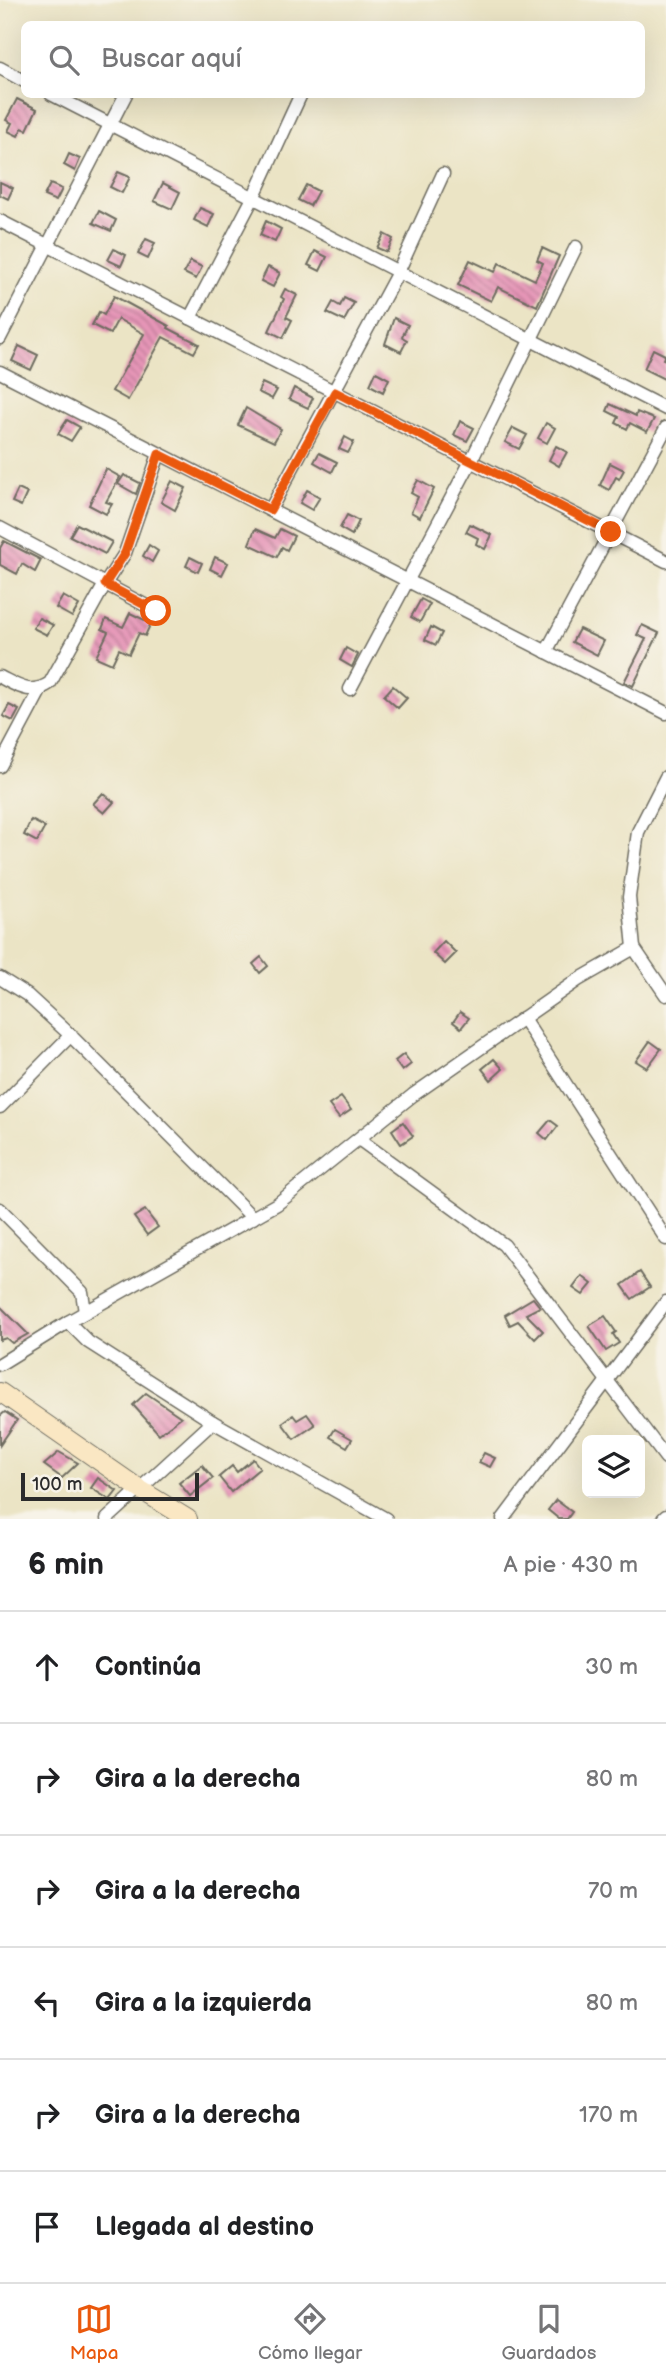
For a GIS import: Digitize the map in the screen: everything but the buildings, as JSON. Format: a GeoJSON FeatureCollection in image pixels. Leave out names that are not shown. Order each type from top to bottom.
{"type":"FeatureCollection","features":[{"type":"Feature","properties":{"kind":"street"},"geometry":{"type":"LineString","coordinates":[[0,68],[21,79]]}},
{"type":"Feature","properties":{"kind":"street"},"geometry":{"type":"LineString","coordinates":[[59,98],[666,409]]}},
{"type":"Feature","properties":{"kind":"street"},"geometry":{"type":"LineString","coordinates":[[0,338],[124,98]]}},
{"type":"Feature","properties":{"kind":"street"},"geometry":{"type":"LineString","coordinates":[[190,318],[253,198],[299,98]]}},
{"type":"Feature","properties":{"kind":"street"},"geometry":{"type":"LineString","coordinates":[[270,510],[398,272],[443,174]]}},
{"type":"Feature","properties":{"kind":"street"},"geometry":{"type":"LineString","coordinates":[[0,221],[666,561]]}},
{"type":"Feature","properties":{"kind":"street"},"geometry":{"type":"LineString","coordinates":[[350,689],[471,461],[576,247]]}},
{"type":"Feature","properties":{"kind":"street"},"geometry":{"type":"LineString","coordinates":[[0,372],[666,713]]}},
{"type":"Feature","properties":{"kind":"street"},"geometry":{"type":"LineString","coordinates":[[546,652],[666,428]]}},
{"type":"Feature","properties":{"kind":"street"},"geometry":{"type":"LineString","coordinates":[[0,766],[41,689],[50,683],[125,553],[159,454]]}},
{"type":"Feature","properties":{"kind":"street"},"geometry":{"type":"LineString","coordinates":[[0,528],[156,611]]}},
{"type":"Feature","properties":{"kind":"street"},"geometry":{"type":"LineString","coordinates":[[0,677],[23,689],[41,689]]}},
{"type":"Feature","properties":{"kind":"street"},"geometry":{"type":"LineString","coordinates":[[666,776],[638,832],[629,897],[634,948],[666,995]]}},
{"type":"Feature","properties":{"kind":"street"},"geometry":{"type":"LineString","coordinates":[[0,1364],[85,1312],[278,1204],[414,1095],[578,979],[634,948]]}},
{"type":"Feature","properties":{"kind":"street"},"geometry":{"type":"LineString","coordinates":[[0,978],[27,996],[71,1035],[253,1218]]}},
{"type":"Feature","properties":{"kind":"street"},"geometry":{"type":"LineString","coordinates":[[523,1018],[666,1239]]}},
{"type":"Feature","properties":{"kind":"street"},"geometry":{"type":"LineString","coordinates":[[0,1107],[71,1035]]}},
{"type":"Feature","properties":{"kind":"street"},"geometry":{"type":"LineString","coordinates":[[360,1140],[504,1245],[666,1458]]}},
{"type":"Feature","properties":{"kind":"street"},"geometry":{"type":"LineString","coordinates":[[0,1209],[82,1292],[85,1312]]}},
{"type":"Feature","properties":{"kind":"street"},"geometry":{"type":"LineString","coordinates":[[503,1519],[666,1301]]}},
{"type":"Feature","properties":{"kind":"street"},"geometry":{"type":"LineString","coordinates":[[68,1322],[88,1342],[213,1422],[386,1519]]}},
{"type":"Feature","properties":{"kind":"street"},"geometry":{"type":"LineString","coordinates":[[0,1392],[141,1490],[188,1519]]}},
{"type":"Feature","properties":{"kind":"street"},"geometry":{"type":"LineString","coordinates":[[107,1519],[213,1422]]}},
{"type":"Feature","properties":{"kind":"route"},"geometry":{"type":"LineString","coordinates":[[156,611],[105,584],[125,553],[159,454],[270,510],[335,392],[611,532]]}}]}
